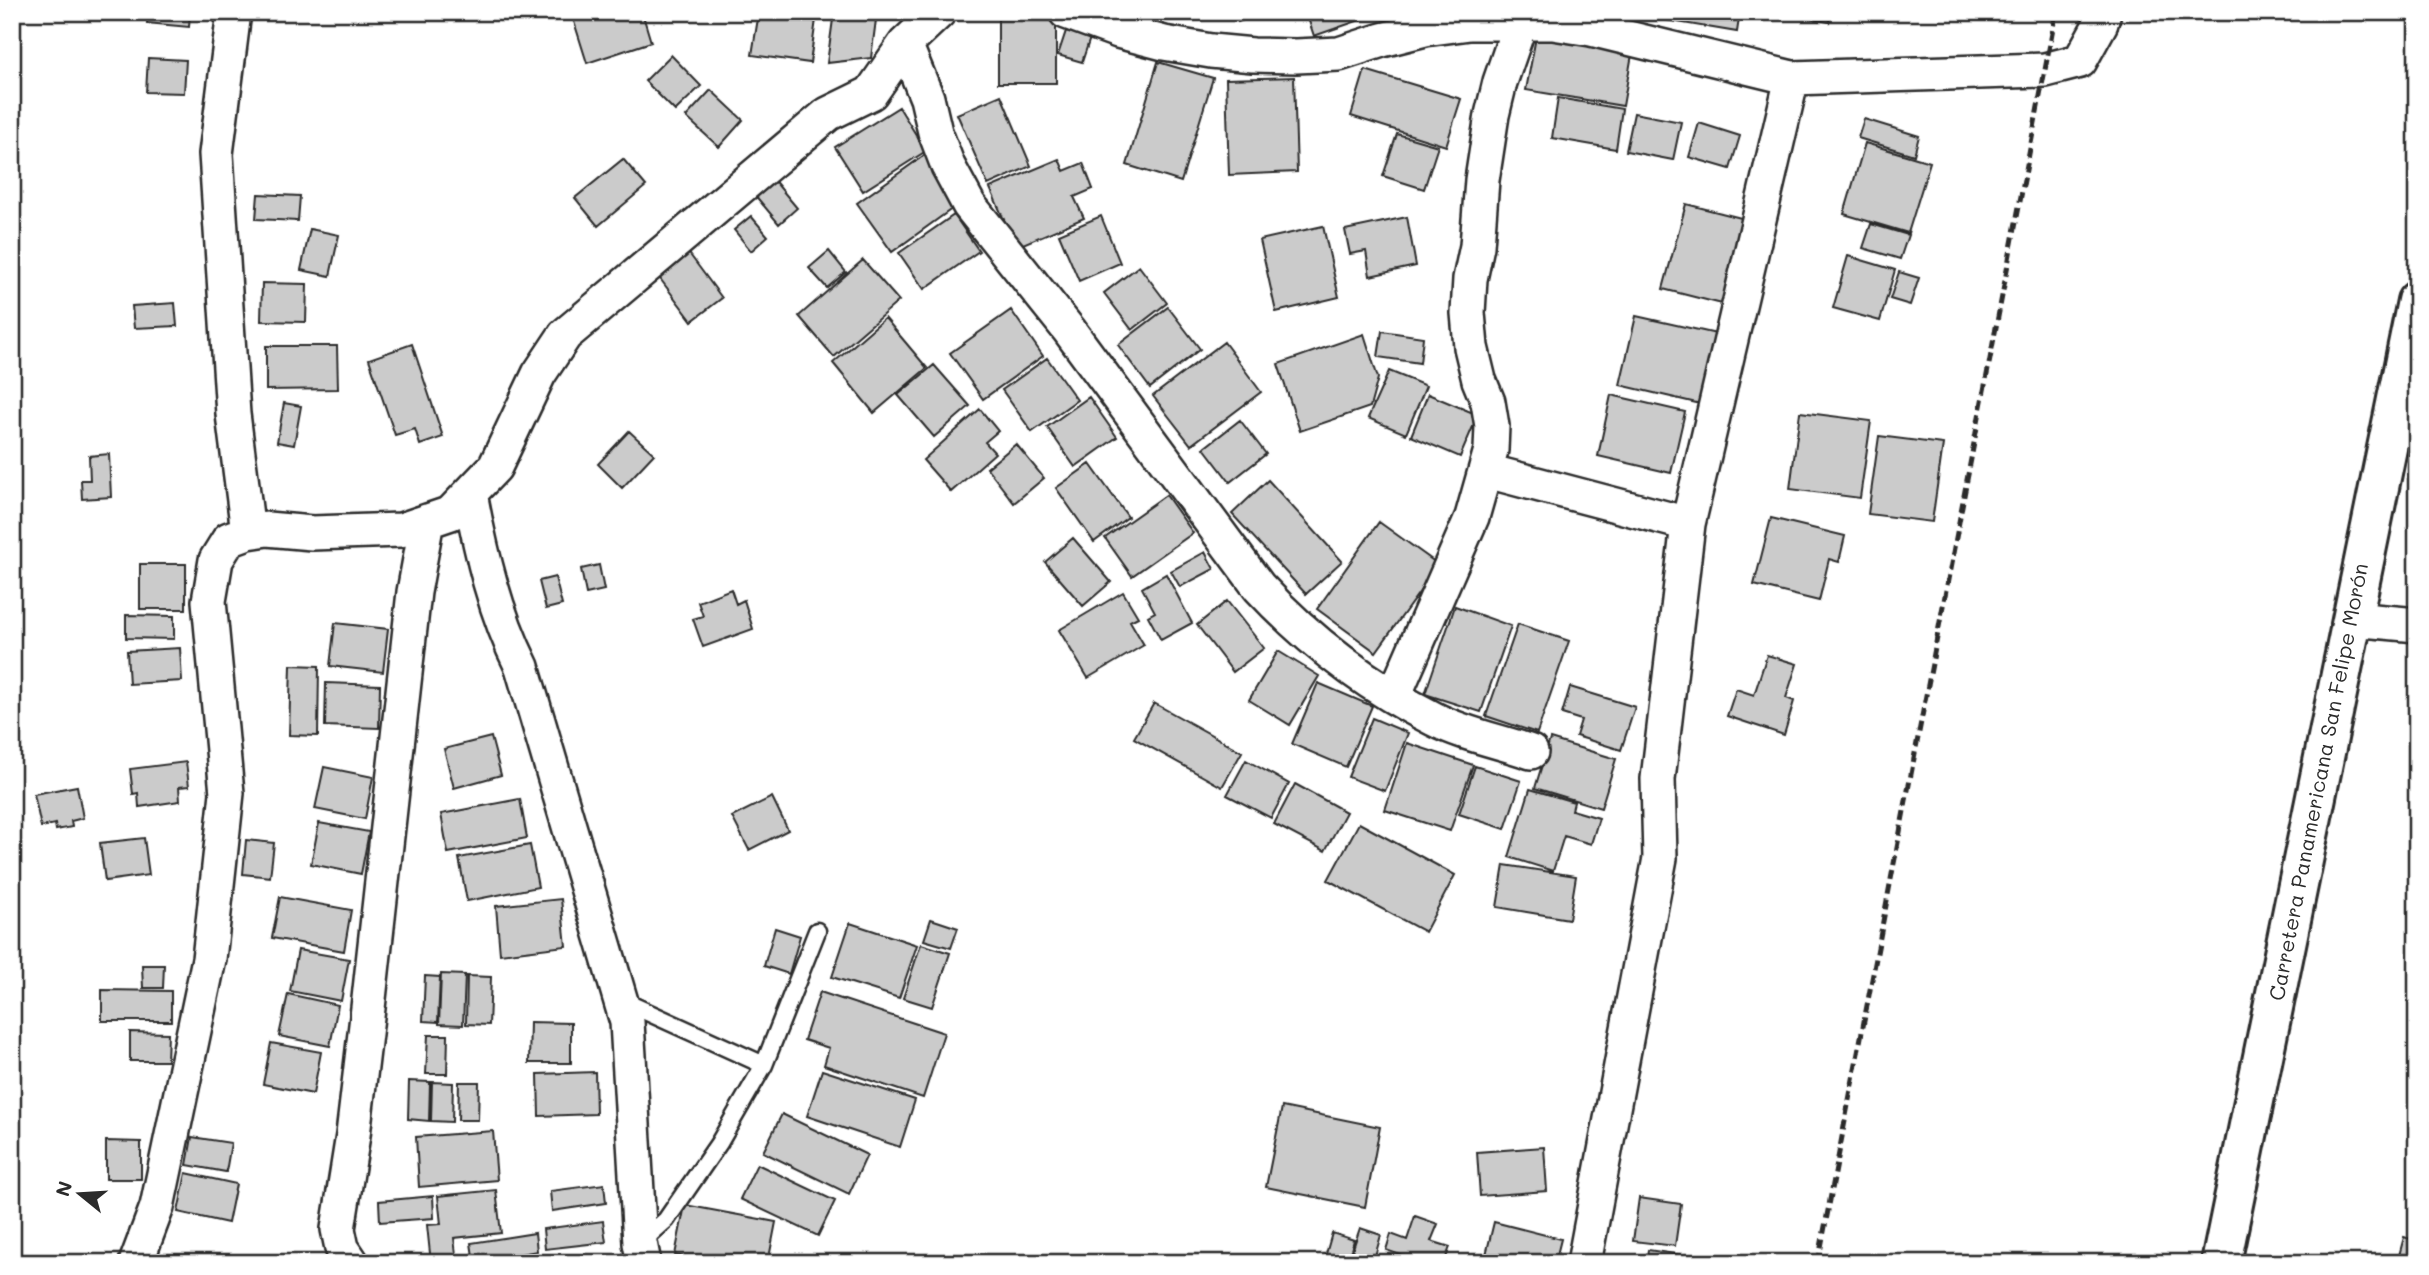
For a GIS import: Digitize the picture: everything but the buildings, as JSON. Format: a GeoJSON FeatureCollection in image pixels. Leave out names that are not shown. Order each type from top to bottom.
{"type":"FeatureCollection","features":[{"type":"Feature","properties":{"kind":"main road","name":"Carretera Panamericana San Felipe Morón"},"geometry":{"type":"LineString","coordinates":[[2221,1263],[2417,301]]}},
{"type":"Feature","properties":{"kind":"street"},"geometry":{"type":"LineString","coordinates":[[234,12],[216,154],[233,414],[248,531]]}},
{"type":"Feature","properties":{"kind":"street"},"geometry":{"type":"LineString","coordinates":[[136,1263],[157,1207],[209,959],[227,793],[209,601],[216,560],[229,539],[248,531],[267,529],[312,533],[401,530],[451,513],[495,467],[539,373],[565,335],[828,114],[871,93],[905,44],[939,12]]}},
{"type":"Feature","properties":{"kind":"street"},"geometry":{"type":"LineString","coordinates":[[1066,12],[1118,31],[1164,43],[1210,51],[1296,57],[1339,54],[1382,40],[1459,24],[1553,23],[1591,29],[1792,78],[2045,70],[2080,61],[2101,23],[2104,12]]}},
{"type":"Feature","properties":{"kind":"street"},"geometry":{"type":"LineString","coordinates":[[1394,696],[1472,517],[1491,450],[1492,426],[1488,402],[1479,380],[1471,347],[1468,313],[1470,279],[1477,246],[1482,180],[1492,115],[1520,24]]}},
{"type":"Feature","properties":{"kind":"street"},"geometry":{"type":"LineString","coordinates":[[905,44],[928,98],[935,132],[948,166],[970,205],[1069,330],[1259,587],[1288,618],[1318,643],[1348,667],[1394,696],[1436,720],[1531,751]]}},
{"type":"Feature","properties":{"kind":"street"},"geometry":{"type":"LineString","coordinates":[[1584,1263],[1660,859],[1658,779],[1688,524],[1792,78]]}},
{"type":"Feature","properties":{"kind":"street"},"geometry":{"type":"LineString","coordinates":[[1486,471],[1688,524]]}},
{"type":"Feature","properties":{"kind":"street"},"geometry":{"type":"LineString","coordinates":[[470,493],[491,589],[506,635],[522,667],[627,1022],[642,1253]]}},
{"type":"Feature","properties":{"kind":"street"},"geometry":{"type":"LineString","coordinates":[[352,1263],[342,1248],[338,1229],[367,1021],[414,592],[427,521]]}},
{"type":"Feature","properties":{"kind":"street"},"geometry":{"type":"LineString","coordinates":[[2352,619],[2417,625]]}},
{"type":"Feature","properties":{"kind":"lane"},"geometry":{"type":"LineString","coordinates":[[642,1253],[719,1143],[764,1065],[817,930]]}},
{"type":"Feature","properties":{"kind":"lane"},"geometry":{"type":"LineString","coordinates":[[621,1000],[764,1065]]}},
{"type":"Feature","properties":{"kind":"railway"},"geometry":{"type":"LineString","coordinates":[[1818,1263],[2056,12]]}}]}
